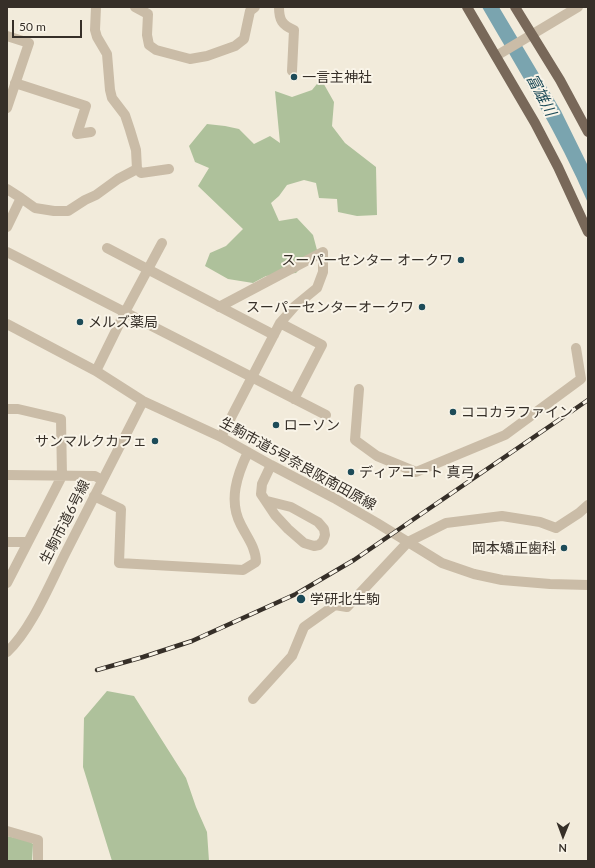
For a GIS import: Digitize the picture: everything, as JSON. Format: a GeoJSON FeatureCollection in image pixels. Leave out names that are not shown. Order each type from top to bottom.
{"type":"FeatureCollection","features":[{"type":"Feature","properties":{"kind":"main road"},"geometry":{"type":"LineString","coordinates":[[467,7],[536,123],[588,230]]}},
{"type":"Feature","properties":{"kind":"main road"},"geometry":{"type":"LineString","coordinates":[[516,7],[560,80],[588,132]]}},
{"type":"Feature","properties":{"kind":"street"},"geometry":{"type":"LineString","coordinates":[[96,7],[95,30],[97,37],[107,54],[112,98],[125,115],[136,150],[137,169],[141,173],[169,169]]}},
{"type":"Feature","properties":{"kind":"street"},"geometry":{"type":"LineString","coordinates":[[135,7],[148,14],[149,45],[156,50],[190,59],[207,56],[235,46],[244,39],[250,11],[255,7]]}},
{"type":"Feature","properties":{"kind":"street"},"geometry":{"type":"LineString","coordinates":[[279,7],[279,18],[286,26],[294,30],[292,71]]}},
{"type":"Feature","properties":{"kind":"street"},"geometry":{"type":"LineString","coordinates":[[496,56],[578,7]]}},
{"type":"Feature","properties":{"kind":"street"},"geometry":{"type":"LineString","coordinates":[[7,36],[29,43],[7,108]]}},
{"type":"Feature","properties":{"kind":"street"},"geometry":{"type":"LineString","coordinates":[[15,83],[86,106],[77,134],[91,132]]}},
{"type":"Feature","properties":{"kind":"street"},"geometry":{"type":"LineString","coordinates":[[7,189],[35,208],[54,211],[68,211],[96,195],[118,179],[137,169]]}},
{"type":"Feature","properties":{"kind":"street"},"geometry":{"type":"LineString","coordinates":[[7,227],[22,198]]}},
{"type":"Feature","properties":{"kind":"street"},"geometry":{"type":"LineString","coordinates":[[96,371],[125,312],[162,243]]}},
{"type":"Feature","properties":{"kind":"street"},"geometry":{"type":"LineString","coordinates":[[107,248],[274,335]]}},
{"type":"Feature","properties":{"kind":"street"},"geometry":{"type":"LineString","coordinates":[[7,252],[252,376],[326,416]]}},
{"type":"Feature","properties":{"kind":"street"},"geometry":{"type":"LineString","coordinates":[[219,307],[323,252],[323,272],[317,288],[296,306],[280,323],[221,437]]}},
{"type":"Feature","properties":{"kind":"street"},"geometry":{"type":"LineString","coordinates":[[280,323],[322,345],[294,400]]}},
{"type":"Feature","properties":{"kind":"street","name":"生駒市道5号奈良阪南田原線"},"geometry":{"type":"LineString","coordinates":[[7,324],[96,371],[143,401],[221,437],[334,498],[442,563],[474,574],[502,580],[550,584],[588,585]]}},
{"type":"Feature","properties":{"kind":"street"},"geometry":{"type":"LineString","coordinates":[[359,389],[355,440],[377,456],[416,472],[505,435],[581,379],[576,348]]}},
{"type":"Feature","properties":{"kind":"street","name":"生駒市道6号線"},"geometry":{"type":"LineString","coordinates":[[7,652],[15,644],[35,612],[143,401]]}},
{"type":"Feature","properties":{"kind":"street"},"geometry":{"type":"LineString","coordinates":[[7,409],[61,419],[62,476],[7,583]]}},
{"type":"Feature","properties":{"kind":"street"},"geometry":{"type":"LineString","coordinates":[[94,496],[121,509],[119,563],[243,570],[256,562],[256,554],[235,514],[234,499],[236,481],[248,452]]}},
{"type":"Feature","properties":{"kind":"street"},"geometry":{"type":"LineString","coordinates":[[267,501],[291,507],[318,522],[324,528],[325,535],[323,541],[314,546],[304,543],[274,515],[267,501],[261,494],[264,477],[271,465]]}},
{"type":"Feature","properties":{"kind":"street"},"geometry":{"type":"LineString","coordinates":[[7,475],[95,476],[102,480]]}},
{"type":"Feature","properties":{"kind":"street"},"geometry":{"type":"LineString","coordinates":[[253,699],[292,656],[304,627],[335,605],[347,607],[408,542],[446,523],[502,516],[540,522],[556,528],[579,513],[588,505]]}},
{"type":"Feature","properties":{"kind":"street"},"geometry":{"type":"LineString","coordinates":[[7,542],[28,542]]}},
{"type":"Feature","properties":{"kind":"street"},"geometry":{"type":"LineString","coordinates":[[7,831],[38,840],[38,861]]}},
{"type":"Feature","properties":{"kind":"green space"},"geometry":{"type":"Polygon","coordinates":[[[321,79],[334,102],[332,126],[345,143],[376,167],[377,215],[357,216],[338,212],[337,199],[319,198],[316,183],[304,180],[287,185],[279,196],[271,203],[279,221],[297,218],[313,235],[317,250],[296,273],[266,276],[253,283],[228,279],[205,266],[210,253],[226,246],[243,229],[198,186],[209,168],[195,162],[189,146],[207,124],[239,129],[254,144],[270,136],[280,143],[275,91],[292,97],[312,90],[321,79]]]}},
{"type":"Feature","properties":{"kind":"green space"},"geometry":{"type":"Polygon","coordinates":[[[107,691],[134,696],[186,778],[207,832],[209,861],[112,861],[83,767],[84,718],[107,691]]]}},
{"type":"Feature","properties":{"kind":"green space"},"geometry":{"type":"Polygon","coordinates":[[[7,836],[29,841],[33,844],[32,861],[7,861],[7,836]]]}},
{"type":"Feature","properties":{"kind":"water","name":"富雄川"},"geometry":{"type":"Polygon","coordinates":[[[482,7],[499,7],[561,111],[588,166],[588,203],[551,128],[482,7]]]}},
{"type":"Feature","properties":{"kind":"railway"},"geometry":{"type":"LineString","coordinates":[[97,670],[192,641],[296,594],[354,560],[588,400]]}},
{"type":"Feature","properties":{"kind":"place","name":"一言主神社"},"geometry":{"type":"Point","coordinates":[294,77]}},
{"type":"Feature","properties":{"kind":"place","name":"スーパーセンター オークワ"},"geometry":{"type":"Point","coordinates":[461,260]}},
{"type":"Feature","properties":{"kind":"place","name":"スーパーセンターオークワ"},"geometry":{"type":"Point","coordinates":[422,307]}},
{"type":"Feature","properties":{"kind":"place","name":"メルズ薬局"},"geometry":{"type":"Point","coordinates":[80,322]}},
{"type":"Feature","properties":{"kind":"place","name":"ココカラファイン"},"geometry":{"type":"Point","coordinates":[453,412]}},
{"type":"Feature","properties":{"kind":"place","name":"ローソン"},"geometry":{"type":"Point","coordinates":[276,425]}},
{"type":"Feature","properties":{"kind":"place","name":"サンマルクカフェ"},"geometry":{"type":"Point","coordinates":[155,441]}},
{"type":"Feature","properties":{"kind":"place","name":"ディアコート 真弓"},"geometry":{"type":"Point","coordinates":[351,472]}},
{"type":"Feature","properties":{"kind":"place","name":"岡本矯正歯科"},"geometry":{"type":"Point","coordinates":[564,548]}},
{"type":"Feature","properties":{"kind":"place","name":"学研北生駒"},"geometry":{"type":"Point","coordinates":[301,599]}}]}
